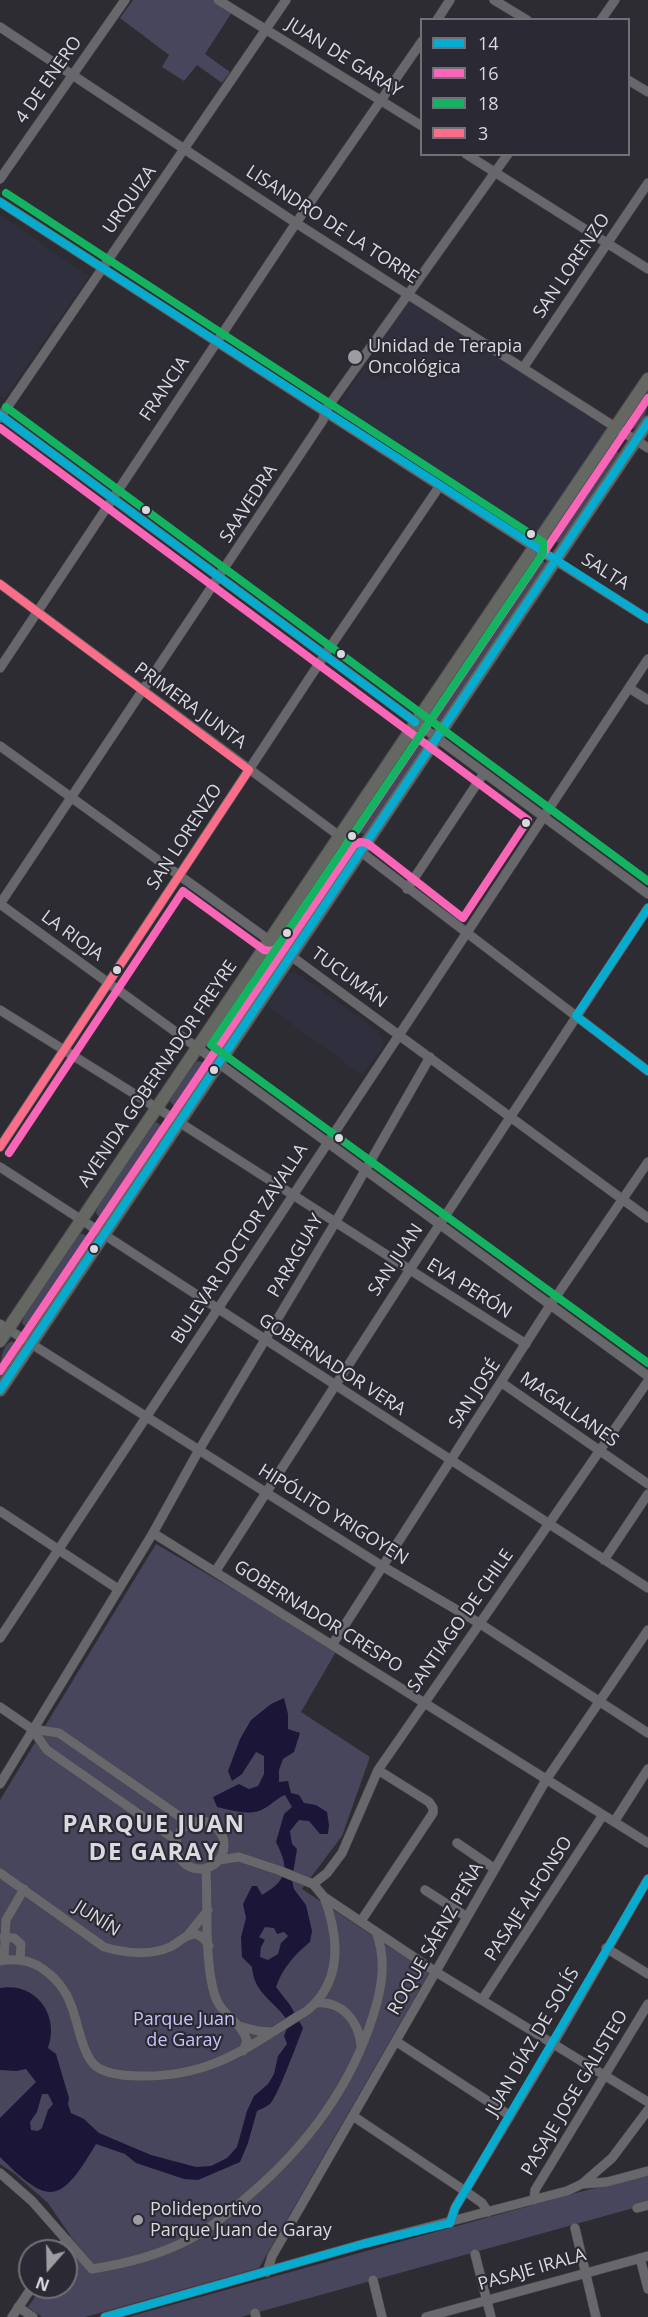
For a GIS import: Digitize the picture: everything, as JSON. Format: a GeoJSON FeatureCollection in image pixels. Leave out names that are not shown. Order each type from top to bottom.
{"type":"FeatureCollection","features":[{"type":"Feature","properties":{"kind":"main road","name":"AVENIDA GOBERNADOR FREYRE"},"geometry":{"type":"LineString","coordinates":[[0,1341],[4,1327],[82,1220],[648,379]]}},
{"type":"Feature","properties":{"kind":"main road"},"geometry":{"type":"LineString","coordinates":[[0,1390],[556,561],[643,444],[648,422]]}},
{"type":"Feature","properties":{"kind":"street","name":"4 DE ENERO"},"geometry":{"type":"LineString","coordinates":[[0,179],[125,0]]}},
{"type":"Feature","properties":{"kind":"street","name":"JUAN DE GARAY"},"geometry":{"type":"LineString","coordinates":[[218,0],[420,125]]}},
{"type":"Feature","properties":{"kind":"street","name":"URQUIZA"},"geometry":{"type":"LineString","coordinates":[[0,416],[286,0]]}},
{"type":"Feature","properties":{"kind":"street"},"geometry":{"type":"LineString","coordinates":[[438,18],[450,0]]}},
{"type":"Feature","properties":{"kind":"street"},"geometry":{"type":"LineString","coordinates":[[494,0],[524,18]]}},
{"type":"Feature","properties":{"kind":"street"},"geometry":{"type":"LineString","coordinates":[[602,18],[615,0]]}},
{"type":"Feature","properties":{"kind":"street","name":"LISANDRO DE LA TORRE"},"geometry":{"type":"LineString","coordinates":[[0,27],[296,223],[643,444]]}},
{"type":"Feature","properties":{"kind":"street","name":"FRANCIA"},"geometry":{"type":"LineString","coordinates":[[0,668],[296,223],[420,44]]}},
{"type":"Feature","properties":{"kind":"street"},"geometry":{"type":"LineString","coordinates":[[630,81],[648,92]]}},
{"type":"Feature","properties":{"kind":"street"},"geometry":{"type":"LineString","coordinates":[[469,156],[648,269]]}},
{"type":"Feature","properties":{"kind":"street","name":"SAAVEDRA"},"geometry":{"type":"LineString","coordinates":[[0,904],[219,578],[323,420],[326,411],[507,156]]}},
{"type":"Feature","properties":{"kind":"street","name":"SAN LORENZO"},"geometry":{"type":"LineString","coordinates":[[523,368],[648,183]]}},
{"type":"Feature","properties":{"kind":"street","name":"SALTA"},"geometry":{"type":"LineString","coordinates":[[0,202],[648,619]]}},
{"type":"Feature","properties":{"kind":"street"},"geometry":{"type":"LineString","coordinates":[[0,416],[648,894]]}},
{"type":"Feature","properties":{"kind":"street","name":"SAN LORENZO"},"geometry":{"type":"LineString","coordinates":[[0,1146],[439,486]]}},
{"type":"Feature","properties":{"kind":"street","name":"PRIMERA JUNTA"},"geometry":{"type":"LineString","coordinates":[[0,584],[361,852],[648,1071]]}},
{"type":"Feature","properties":{"kind":"street","name":"BULEVAR DOCTOR ZAVALLA"},"geometry":{"type":"LineString","coordinates":[[0,1638],[648,659]]}},
{"type":"Feature","properties":{"kind":"street"},"geometry":{"type":"LineString","coordinates":[[629,688],[648,700]]}},
{"type":"Feature","properties":{"kind":"street","name":"TUCUMÁN"},"geometry":{"type":"LineString","coordinates":[[0,746],[648,1218]]}},
{"type":"Feature","properties":{"kind":"street"},"geometry":{"type":"LineString","coordinates":[[407,889],[484,773]]}},
{"type":"Feature","properties":{"kind":"street","name":"LA RIOJA"},"geometry":{"type":"LineString","coordinates":[[0,904],[648,1376]]}},
{"type":"Feature","properties":{"kind":"street","name":"SAN JUAN"},"geometry":{"type":"LineString","coordinates":[[215,1572],[334,1385],[648,908]]}},
{"type":"Feature","properties":{"kind":"street","name":"EVA PERÓN"},"geometry":{"type":"LineString","coordinates":[[0,1010],[526,1344]]}},
{"type":"Feature","properties":{"kind":"street","name":"PARAGUAY"},"geometry":{"type":"LineString","coordinates":[[0,1784],[153,1533],[199,1450],[266,1341],[430,1057]]}},
{"type":"Feature","properties":{"kind":"street","name":"SAN JOSÉ"},"geometry":{"type":"LineString","coordinates":[[332,1646],[551,1304],[648,1162]]}},
{"type":"Feature","properties":{"kind":"street","name":"GOBERNADOR VERA"},"geometry":{"type":"LineString","coordinates":[[0,1167],[648,1588]]}},
{"type":"Feature","properties":{"kind":"street","name":"HIPÓLITO YRIGOYEN"},"geometry":{"type":"LineString","coordinates":[[4,1327],[382,1566],[479,1623],[648,1733]]}},
{"type":"Feature","properties":{"kind":"street","name":"SANTIAGO DE CHILE"},"geometry":{"type":"LineString","coordinates":[[313,1884],[327,1873],[342,1853],[378,1770],[648,1381]]}},
{"type":"Feature","properties":{"kind":"street","name":"MAGALLANES"},"geometry":{"type":"LineString","coordinates":[[502,1383],[648,1484]]}},
{"type":"Feature","properties":{"kind":"street"},"geometry":{"type":"LineString","coordinates":[[604,1560],[648,1494]]}},
{"type":"Feature","properties":{"kind":"street"},"geometry":{"type":"LineString","coordinates":[[0,1511],[118,1589]]}},
{"type":"Feature","properties":{"kind":"street","name":"GOBERNADOR CRESPO"},"geometry":{"type":"LineString","coordinates":[[153,1533],[648,1843]]}},
{"type":"Feature","properties":{"kind":"street","name":"ROQUE SÁENZ PEÑA"},"geometry":{"type":"LineString","coordinates":[[267,2272],[272,2256],[546,1780],[648,1630]]}},
{"type":"Feature","properties":{"kind":"street"},"geometry":{"type":"LineString","coordinates":[[0,1707],[32,1729],[47,1750],[176,1840]]}},
{"type":"Feature","properties":{"kind":"street"},"geometry":{"type":"LineString","coordinates":[[32,1729],[59,1733],[179,1816],[187,1824]]}},
{"type":"Feature","properties":{"kind":"street"},"geometry":{"type":"LineString","coordinates":[[614,1822],[648,1769]]}},
{"type":"Feature","properties":{"kind":"street"},"geometry":{"type":"LineString","coordinates":[[361,1921],[432,1817],[433,1808],[429,1802],[378,1770]]}},
{"type":"Feature","properties":{"kind":"street","name":"PASAJE ALFONSO"},"geometry":{"type":"LineString","coordinates":[[482,2000],[603,1815]]}},
{"type":"Feature","properties":{"kind":"street"},"geometry":{"type":"LineString","coordinates":[[239,1857],[219,1860],[206,1869],[192,1868],[186,1865],[177,1854],[176,1840],[182,1828],[187,1824],[201,1820],[208,1822],[219,1830],[224,1844],[239,1857],[302,1878],[313,1884],[324,1897],[376,1932],[648,2102]]}},
{"type":"Feature","properties":{"kind":"street"},"geometry":{"type":"LineString","coordinates":[[457,1843],[495,1869]]}},
{"type":"Feature","properties":{"kind":"street"},"geometry":{"type":"LineString","coordinates":[[219,1860],[224,1844]]}},
{"type":"Feature","properties":{"kind":"street"},"geometry":{"type":"LineString","coordinates":[[206,1869],[210,1976],[216,1998],[222,2009],[246,2037],[247,2041],[243,2051]]}},
{"type":"Feature","properties":{"kind":"street","name":"JUNÍN"},"geometry":{"type":"LineString","coordinates":[[0,1873],[104,1947],[116,1950],[161,1950],[187,1936],[208,1910]]}},
{"type":"Feature","properties":{"kind":"street","name":"JUAN DÍAZ DE SOLÍS"},"geometry":{"type":"LineString","coordinates":[[450,2223],[454,2208],[553,2044],[606,1948],[648,1879]]}},
{"type":"Feature","properties":{"kind":"street"},"geometry":{"type":"LineString","coordinates":[[24,1889],[8,1915],[2,1960],[20,1960],[35,1964],[59,1983],[71,2005],[88,2056],[97,2067],[104,2071],[131,2076],[175,2074],[209,2067],[243,2051],[317,2003],[330,1979],[337,1951],[331,1916],[324,1897]]}},
{"type":"Feature","properties":{"kind":"street"},"geometry":{"type":"LineString","coordinates":[[425,1890],[466,1917]]}},
{"type":"Feature","properties":{"kind":"street"},"geometry":{"type":"LineString","coordinates":[[78,2253],[92,2269],[142,2257],[188,2240],[235,2207],[271,2176],[300,2145],[342,2089],[362,2049],[376,2007],[383,1970],[383,1955],[376,1932]]}},
{"type":"Feature","properties":{"kind":"street"},"geometry":{"type":"LineString","coordinates":[[187,1936],[200,1936],[209,1946]]}},
{"type":"Feature","properties":{"kind":"street"},"geometry":{"type":"LineString","coordinates":[[4,1937],[14,1938],[21,1944],[20,1960]]}},
{"type":"Feature","properties":{"kind":"street"},"geometry":{"type":"LineString","coordinates":[[606,1948],[648,1974]]}},
{"type":"Feature","properties":{"kind":"street"},"geometry":{"type":"LineString","coordinates":[[317,2003],[331,2004],[349,2016],[359,2032],[362,2049]]}},
{"type":"Feature","properties":{"kind":"street","name":"PASAJE JOSE GALISTEO"},"geometry":{"type":"LineString","coordinates":[[534,2200],[535,2190],[648,2004]]}},
{"type":"Feature","properties":{"kind":"street"},"geometry":{"type":"LineString","coordinates":[[237,2025],[258,2031],[273,2032]]}},
{"type":"Feature","properties":{"kind":"street"},"geometry":{"type":"LineString","coordinates":[[397,2042],[509,2115]]}},
{"type":"Feature","properties":{"kind":"street"},"geometry":{"type":"LineString","coordinates":[[582,2184],[612,2158],[648,2110]]}},
{"type":"Feature","properties":{"kind":"street"},"geometry":{"type":"LineString","coordinates":[[353,2116],[482,2203],[488,2212]]}},
{"type":"Feature","properties":{"kind":"street"},"geometry":{"type":"LineString","coordinates":[[105,2317],[363,2244],[534,2200],[582,2184],[608,2182],[648,2171]]}},
{"type":"Feature","properties":{"kind":"street"},"geometry":{"type":"LineString","coordinates":[[0,2173],[19,2188],[66,2239]]}},
{"type":"Feature","properties":{"kind":"street"},"geometry":{"type":"LineString","coordinates":[[637,2208],[648,2205]]}},
{"type":"Feature","properties":{"kind":"street"},"geometry":{"type":"LineString","coordinates":[[575,2228],[596,2317]]}},
{"type":"Feature","properties":{"kind":"street"},"geometry":{"type":"LineString","coordinates":[[475,2254],[491,2317]]}},
{"type":"Feature","properties":{"kind":"street"},"geometry":{"type":"LineString","coordinates":[[644,2257],[648,2289]]}},
{"type":"Feature","properties":{"kind":"street","name":"PASAJE IRALA"},"geometry":{"type":"LineString","coordinates":[[426,2317],[644,2257]]}},
{"type":"Feature","properties":{"kind":"street"},"geometry":{"type":"LineString","coordinates":[[373,2280],[382,2317]]}},
{"type":"Feature","properties":{"kind":"street"},"geometry":{"type":"LineString","coordinates":[[12,2317],[24,2299]]}},
{"type":"Feature","properties":{"kind":"street"},"geometry":{"type":"LineString","coordinates":[[18,2307],[33,2317]]}},
{"type":"Feature","properties":{"kind":"shaded area"},"geometry":{"type":"Polygon","coordinates":[[[0,215],[89,276],[4,399],[0,396],[0,215]]]}},
{"type":"Feature","properties":{"kind":"shaded area"},"geometry":{"type":"Polygon","coordinates":[[[414,301],[603,424],[605,430],[534,539],[529,540],[337,414],[336,409],[364,368],[386,381],[401,358],[379,344],[407,302],[414,301]]]}},
{"type":"Feature","properties":{"kind":"shaded area"},"geometry":{"type":"Polygon","coordinates":[[[289,973],[297,973],[378,1031],[384,1045],[362,1075],[267,1006],[289,973]]]}},
{"type":"Feature","properties":{"kind":"shaded area"},"geometry":{"type":"Polygon","coordinates":[[[284,1698],[288,1714],[288,1729],[300,1733],[294,1752],[283,1759],[279,1770],[279,1782],[288,1781],[291,1793],[299,1795],[304,1803],[316,1805],[327,1812],[329,1825],[328,1834],[320,1834],[309,1821],[299,1820],[290,1831],[292,1844],[297,1849],[292,1880],[294,1889],[306,1905],[312,1931],[310,1942],[290,1962],[276,1987],[303,2028],[273,2100],[257,2111],[240,2162],[198,2180],[184,2179],[136,2163],[125,2154],[96,2144],[73,2179],[63,2188],[53,2192],[42,2191],[0,2157],[0,2118],[36,2082],[26,2069],[0,2070],[0,1988],[24,1990],[42,2003],[48,2013],[51,2036],[48,2048],[56,2054],[71,2113],[84,2119],[99,2133],[151,2155],[196,2167],[211,2166],[227,2158],[237,2147],[247,2111],[254,2096],[268,2084],[274,2074],[278,2056],[287,2044],[284,2036],[289,2023],[261,1991],[252,1967],[242,1957],[241,1937],[246,1918],[243,1904],[252,1886],[257,1886],[262,1895],[282,1878],[283,1859],[276,1842],[284,1814],[292,1807],[285,1795],[260,1811],[241,1812],[217,1807],[213,1797],[239,1784],[249,1789],[258,1786],[264,1774],[264,1756],[256,1752],[242,1774],[232,1781],[228,1771],[240,1739],[251,1720],[271,1704],[284,1698]],[[265,1927],[259,1937],[265,1940],[261,1947],[260,1957],[268,1960],[278,1954],[281,1943],[288,1936],[284,1932],[277,1934],[274,1928],[265,1927]],[[42,2094],[37,2112],[30,2122],[31,2130],[38,2131],[42,2128],[48,2110],[53,2104],[48,2094],[42,2094]]]}},
{"type":"Feature","properties":{"kind":"green space"},"geometry":{"type":"Polygon","coordinates":[[[133,0],[212,0],[232,12],[205,54],[230,72],[222,83],[197,65],[184,81],[162,67],[169,55],[120,18],[133,0]]]}},
{"type":"Feature","properties":{"kind":"green space"},"geometry":{"type":"Polygon","coordinates":[[[648,386],[647,405],[642,422],[633,429],[628,427],[625,420],[648,386]]]}},
{"type":"Feature","properties":{"kind":"green space"},"geometry":{"type":"Polygon","coordinates":[[[611,446],[620,454],[559,544],[551,537],[553,530],[608,447],[611,446]]]}},
{"type":"Feature","properties":{"kind":"green space"},"geometry":{"type":"Polygon","coordinates":[[[535,557],[539,557],[547,564],[438,725],[430,724],[425,718],[535,557]]]}},
{"type":"Feature","properties":{"kind":"green space"},"geometry":{"type":"Polygon","coordinates":[[[411,737],[422,741],[423,748],[366,834],[359,833],[354,827],[356,821],[411,737]]]}},
{"type":"Feature","properties":{"kind":"green space"},"geometry":{"type":"Polygon","coordinates":[[[338,846],[348,850],[349,858],[293,943],[286,943],[281,936],[283,930],[338,846]]]}},
{"type":"Feature","properties":{"kind":"green space"},"geometry":{"type":"Polygon","coordinates":[[[270,953],[277,958],[278,965],[222,1050],[214,1050],[209,1044],[211,1038],[266,954],[270,953]]]}},
{"type":"Feature","properties":{"kind":"green space"},"geometry":{"type":"Polygon","coordinates":[[[197,1061],[206,1063],[209,1071],[186,1105],[181,1109],[175,1108],[170,1101],[172,1096],[197,1061]]]}},
{"type":"Feature","properties":{"kind":"green space"},"geometry":{"type":"Polygon","coordinates":[[[156,1122],[163,1127],[164,1134],[112,1216],[108,1219],[101,1219],[96,1213],[98,1206],[153,1123],[156,1122]]]}},
{"type":"Feature","properties":{"kind":"green space"},"geometry":{"type":"Polygon","coordinates":[[[80,1233],[90,1237],[91,1244],[35,1330],[27,1329],[22,1323],[24,1317],[80,1233]]]}},
{"type":"Feature","properties":{"kind":"green space"},"geometry":{"type":"Polygon","coordinates":[[[12,1341],[18,1350],[0,1380],[3,1352],[12,1341]]]}},
{"type":"Feature","properties":{"kind":"green space","name":"Parque Juan de Garay"},"geometry":{"type":"Polygon","coordinates":[[[156,1544],[337,1650],[301,1712],[370,1757],[342,1836],[302,1889],[429,1973],[259,2268],[85,2317],[42,2317],[28,2307],[34,2299],[78,2299],[78,2239],[73,2239],[48,2203],[0,2164],[0,1800],[156,1544]]]}},
{"type":"Feature","properties":{"kind":"green space"},"geometry":{"type":"Polygon","coordinates":[[[648,2176],[648,2204],[241,2317],[128,2317],[587,2190],[648,2176]]]}},
{"type":"Feature","properties":{"kind":"transit line","name":"18"},"geometry":{"type":"LineString","coordinates":[[6,193],[543,542],[543,553],[211,1045],[648,1363]]}},
{"type":"Feature","properties":{"kind":"transit line","name":"14"},"geometry":{"type":"LineString","coordinates":[[0,202],[648,619]]}},
{"type":"Feature","properties":{"kind":"transit line","name":"16"},"geometry":{"type":"LineString","coordinates":[[9,1153],[183,891],[264,950],[271,951],[277,948],[648,398]]}},
{"type":"Feature","properties":{"kind":"transit line","name":"18"},"geometry":{"type":"LineString","coordinates":[[6,407],[648,881]]}},
{"type":"Feature","properties":{"kind":"transit line","name":"14"},"geometry":{"type":"LineString","coordinates":[[0,415],[415,722]]}},
{"type":"Feature","properties":{"kind":"transit line","name":"14"},"geometry":{"type":"LineString","coordinates":[[0,1390],[648,422]]}},
{"type":"Feature","properties":{"kind":"transit line","name":"16"},"geometry":{"type":"LineString","coordinates":[[0,428],[528,820],[463,918],[367,843],[360,842],[354,845],[0,1371]]}},
{"type":"Feature","properties":{"kind":"transit line","name":"3"},"geometry":{"type":"LineString","coordinates":[[0,584],[249,770],[0,1147]]}},
{"type":"Feature","properties":{"kind":"transit line","name":"14"},"geometry":{"type":"LineString","coordinates":[[648,908],[576,1016],[648,1071]]}},
{"type":"Feature","properties":{"kind":"transit line","name":"14"},"geometry":{"type":"LineString","coordinates":[[105,2317],[363,2244],[450,2223],[455,2208],[648,1879]]}},
{"type":"Feature","properties":{"kind":"place","name":"Unidad de Terapia Oncológica"},"geometry":{"type":"Point","coordinates":[355,357]}},
{"type":"Feature","properties":{"kind":"place","name":"Polideportivo Parque Juan de Garay"},"geometry":{"type":"Point","coordinates":[138,2220]}},
{"type":"Feature","properties":{"kind":"district","name":"PARQUE JUAN DE GARAY"},"geometry":{"type":"Point","coordinates":[154,1839]}}]}
